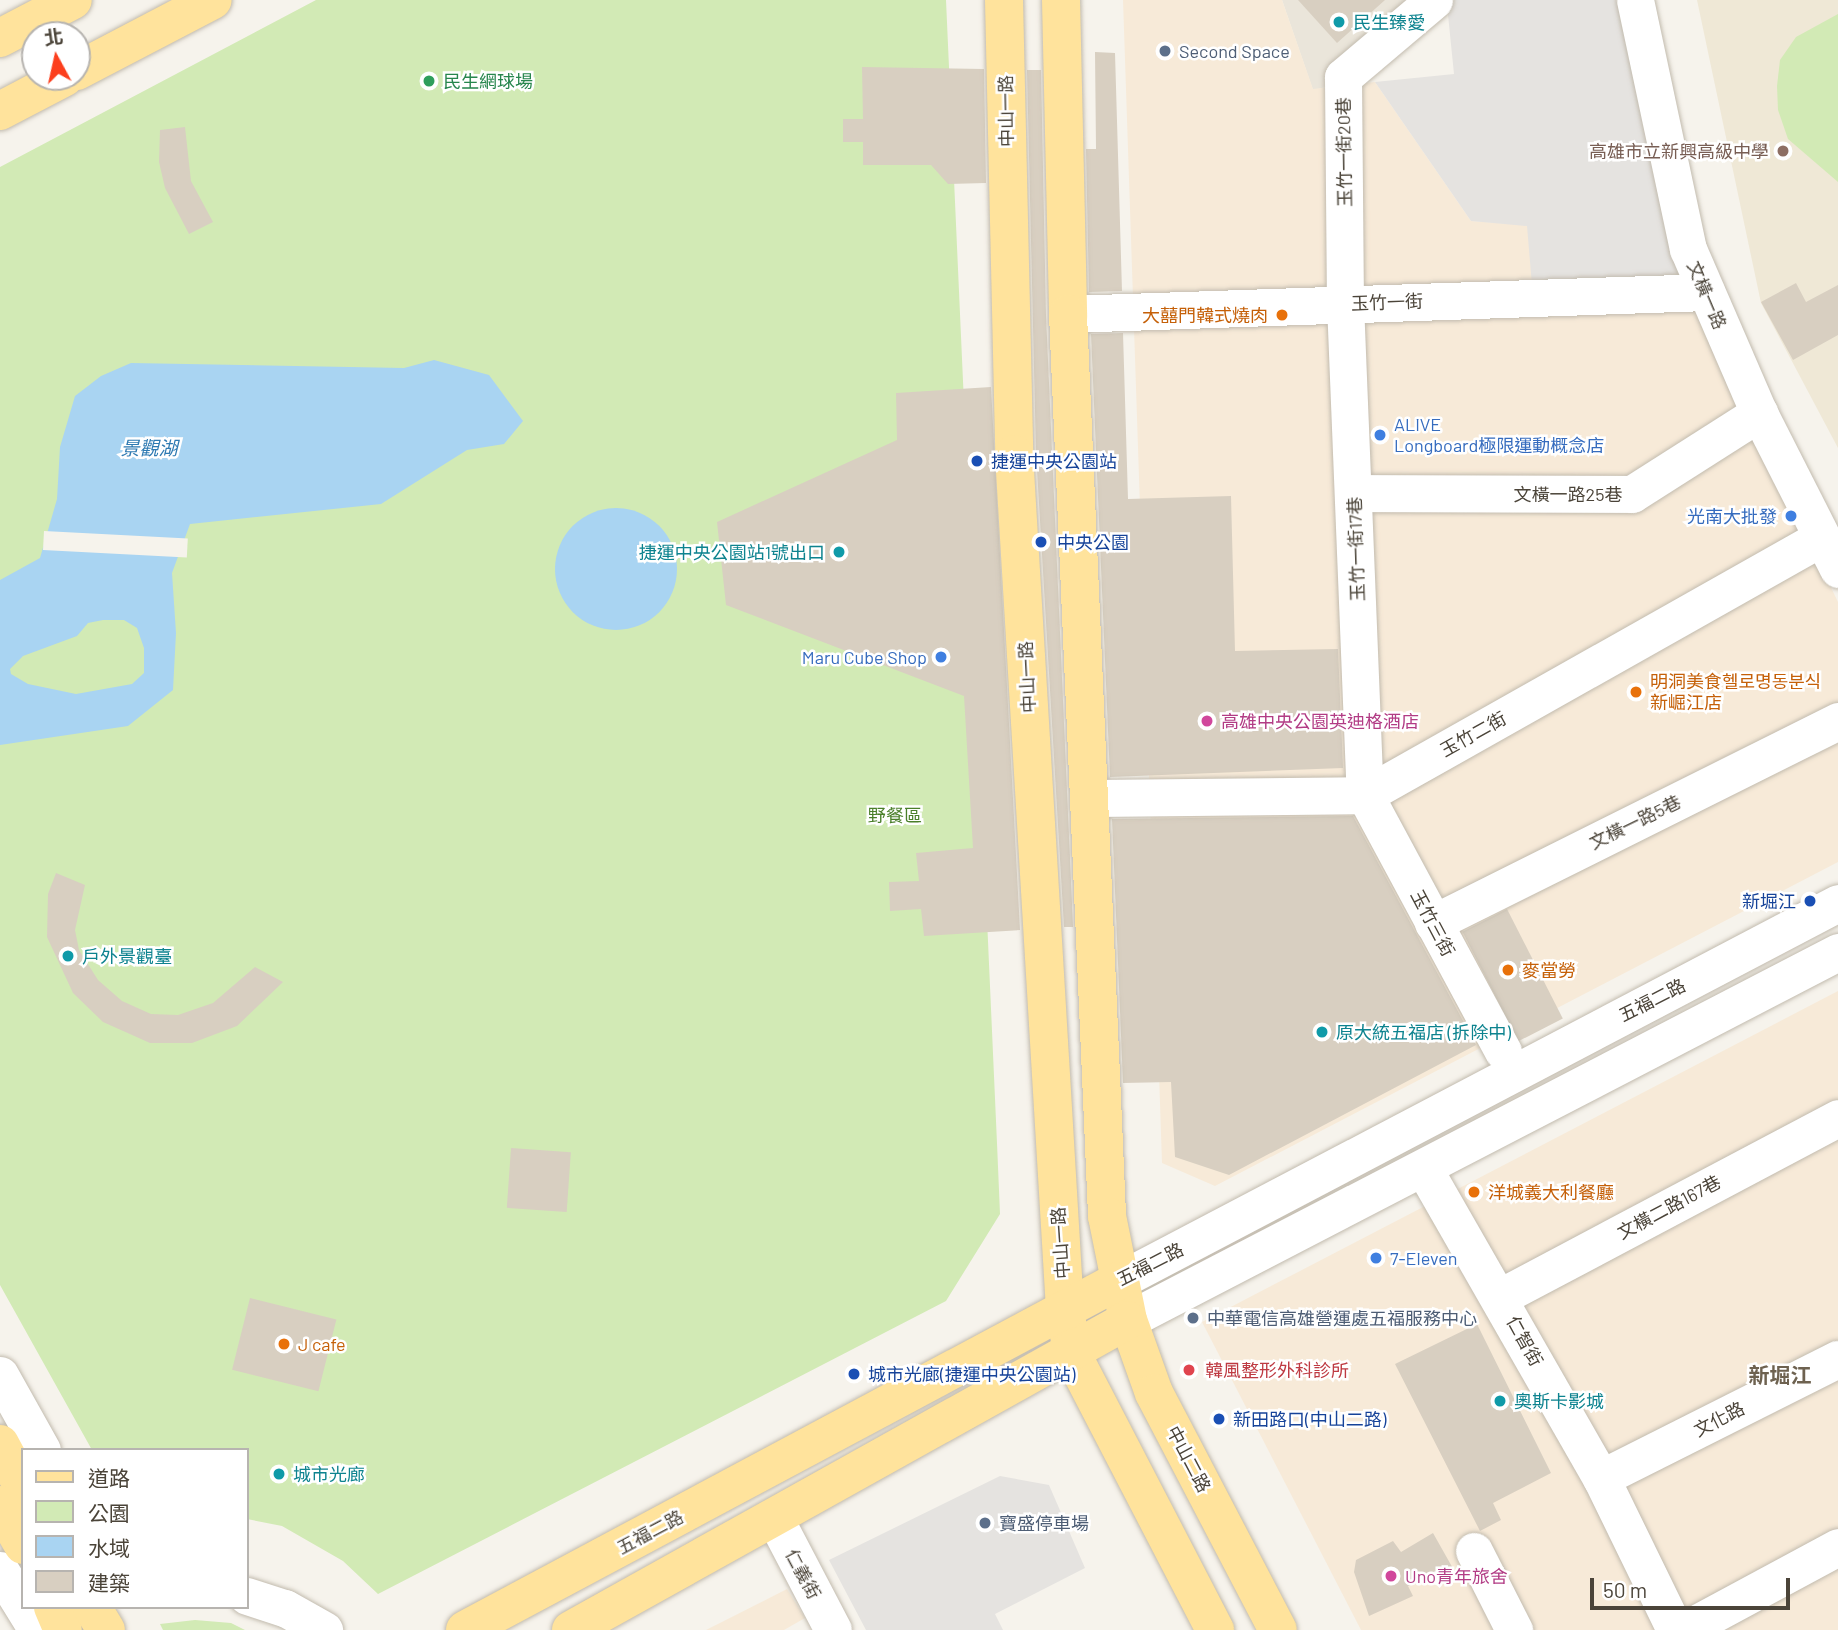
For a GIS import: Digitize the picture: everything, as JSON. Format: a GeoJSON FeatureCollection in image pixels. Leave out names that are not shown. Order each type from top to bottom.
{"type":"FeatureCollection","features":[{"type":"Feature","properties":{"kind":"main road"},"geometry":{"type":"LineString","coordinates":[[0,38],[74,0]]}},
{"type":"Feature","properties":{"kind":"main road"},"geometry":{"type":"LineString","coordinates":[[91,64],[213,0]]}},
{"type":"Feature","properties":{"kind":"main road","name":"中山一路"},"geometry":{"type":"LineString","coordinates":[[1004,0],[1014,454],[1065,1309],[1072,1354]]}},
{"type":"Feature","properties":{"kind":"main road"},"geometry":{"type":"LineString","coordinates":[[1061,0],[1068,314],[1106,1204],[1118,1281]]}},
{"type":"Feature","properties":{"kind":"main road"},"geometry":{"type":"LineString","coordinates":[[0,111],[38,91]]}},
{"type":"Feature","properties":{"kind":"main road","name":"五福二路"},"geometry":{"type":"LineString","coordinates":[[465,1630],[1118,1281]]}},
{"type":"Feature","properties":{"kind":"main road","name":"中山二路"},"geometry":{"type":"LineString","coordinates":[[1118,1281],[1128,1320],[1154,1393],[1278,1630]]}},
{"type":"Feature","properties":{"kind":"main road"},"geometry":{"type":"LineString","coordinates":[[571,1630],[1072,1354],[1128,1320]]}},
{"type":"Feature","properties":{"kind":"main road"},"geometry":{"type":"LineString","coordinates":[[1072,1354],[1215,1630]]}},
{"type":"Feature","properties":{"kind":"main road"},"geometry":{"type":"LineString","coordinates":[[0,1444],[21,1483]]}},
{"type":"Feature","properties":{"kind":"main road"},"geometry":{"type":"LineString","coordinates":[[0,1505],[21,1542]]}},
{"type":"Feature","properties":{"kind":"main road"},"geometry":{"type":"LineString","coordinates":[[93,1609],[107,1630]]}},
{"type":"Feature","properties":{"kind":"street","name":"玉竹一街20巷"},"geometry":{"type":"LineString","coordinates":[[1345,303],[1343,76],[1433,0]]}},
{"type":"Feature","properties":{"kind":"street","name":"文橫一路"},"geometry":{"type":"LineString","coordinates":[[1635,0],[1688,249],[1759,413],[1829,554]]}},
{"type":"Feature","properties":{"kind":"street","name":"玉竹一街"},"geometry":{"type":"LineString","coordinates":[[1068,314],[1706,292]]}},
{"type":"Feature","properties":{"kind":"street","name":"玉竹一街17巷"},"geometry":{"type":"LineString","coordinates":[[1345,303],[1365,795]]}},
{"type":"Feature","properties":{"kind":"street","name":"文橫一路25巷"},"geometry":{"type":"LineString","coordinates":[[1353,493],[1632,494],[1759,413]]}},
{"type":"Feature","properties":{"kind":"street","name":"玉竹二街"},"geometry":{"type":"LineString","coordinates":[[1089,798],[1365,795],[1829,554]]}},
{"type":"Feature","properties":{"kind":"street","name":"文橫一路5巷"},"geometry":{"type":"LineString","coordinates":[[1433,923],[1838,721]]}},
{"type":"Feature","properties":{"kind":"street","name":"玉竹三街"},"geometry":{"type":"LineString","coordinates":[[1365,795],[1503,1051]]}},
{"type":"Feature","properties":{"kind":"street","name":"五福二路"},"geometry":{"type":"LineString","coordinates":[[1118,1281],[1838,903]]}},
{"type":"Feature","properties":{"kind":"street"},"geometry":{"type":"LineString","coordinates":[[1128,1320],[1838,952]]}},
{"type":"Feature","properties":{"kind":"street","name":"文橫二路167巷"},"geometry":{"type":"LineString","coordinates":[[1500,1297],[1838,1118]]}},
{"type":"Feature","properties":{"kind":"street","name":"仁智街"},"geometry":{"type":"LineString","coordinates":[[1424,1168],[1601,1478],[1675,1630]]}},
{"type":"Feature","properties":{"kind":"street","name":"文化路"},"geometry":{"type":"LineString","coordinates":[[1601,1478],[1838,1360]]}},
{"type":"Feature","properties":{"kind":"street"},"geometry":{"type":"LineString","coordinates":[[0,1375],[41,1448]]}},
{"type":"Feature","properties":{"kind":"street","name":"仁義街"},"geometry":{"type":"LineString","coordinates":[[774,1517],[833,1630]]}},
{"type":"Feature","properties":{"kind":"street"},"geometry":{"type":"LineString","coordinates":[[1684,1630],[1838,1547]]}},
{"type":"Feature","properties":{"kind":"street"},"geometry":{"type":"LineString","coordinates":[[1474,1550],[1514,1630]]}},
{"type":"Feature","properties":{"kind":"street"},"geometry":{"type":"LineString","coordinates":[[0,1570],[21,1597]]}},
{"type":"Feature","properties":{"kind":"street"},"geometry":{"type":"LineString","coordinates":[[248,1596],[285,1608],[324,1630]]}},
{"type":"Feature","properties":{"kind":"street"},"geometry":{"type":"LineString","coordinates":[[30,1609],[43,1625]]}},
{"type":"Feature","properties":{"kind":"street"},"geometry":{"type":"LineString","coordinates":[[105,1609],[107,1630]]}},
{"type":"Feature","properties":{"kind":"shaded area"},"geometry":{"type":"Polygon","coordinates":[[[1123,0],[1282,0],[1313,89],[1375,82],[1471,221],[1527,225],[1682,280],[1838,602],[1838,862],[1215,1186],[1162,1163],[1123,0]]]}},
{"type":"Feature","properties":{"kind":"shaded area","name":"民生臻愛"},"geometry":{"type":"Polygon","coordinates":[[[1282,0],[1415,0],[1335,85],[1313,90],[1282,0]]]}},
{"type":"Feature","properties":{"kind":"shaded area"},"geometry":{"type":"Polygon","coordinates":[[[1453,0],[1618,0],[1682,280],[1532,285],[1527,226],[1471,221],[1375,82],[1454,74],[1447,5],[1453,0]]]}},
{"type":"Feature","properties":{"kind":"shaded area","name":"高雄市立新興高級中學"},"geometry":{"type":"Polygon","coordinates":[[[1697,0],[1838,0],[1838,448],[1761,303],[1697,0]]]}},
{"type":"Feature","properties":{"kind":"shaded area"},"geometry":{"type":"Polygon","coordinates":[[[1838,991],[1838,1630],[1361,1630],[1202,1322],[1838,991]]]}},
{"type":"Feature","properties":{"kind":"shaded area","name":"寶盛停車場"},"geometry":{"type":"Polygon","coordinates":[[[1000,1476],[1049,1485],[1085,1568],[995,1614],[1003,1630],[866,1630],[829,1560],[1000,1476]]]}},
{"type":"Feature","properties":{"kind":"shaded area"},"geometry":{"type":"Polygon","coordinates":[[[787,1589],[805,1618],[784,1630],[706,1630],[787,1589]]]}},
{"type":"Feature","properties":{"kind":"green space","name":"野餐區"},"geometry":{"type":"Polygon","coordinates":[[[316,0],[946,0],[1000,1214],[946,1301],[378,1594],[343,1561],[282,1526],[248,1519],[248,1448],[91,1448],[0,1285],[0,167],[316,0]]]}},
{"type":"Feature","properties":{"kind":"green space"},"geometry":{"type":"Polygon","coordinates":[[[1838,14],[1838,182],[1788,139],[1778,110],[1777,86],[1780,60],[1796,37],[1838,14]]]}},
{"type":"Feature","properties":{"kind":"green space"},"geometry":{"type":"Polygon","coordinates":[[[195,1620],[231,1623],[245,1630],[163,1630],[160,1624],[195,1620]]]}},
{"type":"Feature","properties":{"kind":"water","name":"景觀湖"},"geometry":{"type":"Polygon","coordinates":[[[434,360],[489,375],[523,421],[504,444],[467,450],[381,504],[190,524],[172,573],[176,633],[173,690],[128,726],[0,745],[0,580],[40,558],[57,499],[60,447],[75,396],[101,376],[131,363],[404,368],[434,360]],[[124,620],[88,623],[77,636],[23,656],[10,669],[11,674],[28,684],[76,694],[132,684],[144,673],[144,648],[137,628],[124,620]]]}},
{"type":"Feature","properties":{"kind":"water"},"geometry":{"type":"Polygon","coordinates":[[[616,508],[639,512],[659,526],[673,546],[677,569],[673,592],[659,612],[639,626],[616,630],[593,626],[573,612],[559,592],[555,569],[559,546],[573,526],[593,512],[616,508]]]}},
{"type":"Feature","properties":{"kind":"pier"},"geometry":{"type":"Polygon","coordinates":[[[44,531],[188,539],[187,558],[43,550],[44,531]]]}},
{"type":"Feature","properties":{"kind":"building","name":"民生臻愛"},"geometry":{"type":"Polygon","coordinates":[[[1298,0],[1385,0],[1337,43],[1298,0]]]}},
{"type":"Feature","properties":{"kind":"building"},"geometry":{"type":"Polygon","coordinates":[[[1095,52],[1115,53],[1122,291],[1089,292],[1086,149],[1096,149],[1095,52]]]}},
{"type":"Feature","properties":{"kind":"building"},"geometry":{"type":"Polygon","coordinates":[[[862,67],[984,69],[986,183],[948,184],[931,165],[863,165],[863,142],[843,142],[843,119],[863,119],[862,67]]]}},
{"type":"Feature","properties":{"kind":"building"},"geometry":{"type":"Polygon","coordinates":[[[1027,70],[1041,70],[1046,315],[1073,927],[1064,927],[1036,453],[1027,70]]]}},
{"type":"Feature","properties":{"kind":"building"},"geometry":{"type":"Polygon","coordinates":[[[185,127],[191,181],[213,222],[189,234],[165,188],[159,162],[160,130],[185,127]]]}},
{"type":"Feature","properties":{"kind":"building"},"geometry":{"type":"Polygon","coordinates":[[[1796,283],[1806,302],[1838,285],[1838,335],[1793,360],[1761,302],[1796,283]]]}},
{"type":"Feature","properties":{"kind":"building"},"geometry":{"type":"Polygon","coordinates":[[[1123,333],[1128,499],[1231,496],[1235,651],[1338,649],[1343,768],[1110,777],[1091,334],[1123,333]]]}},
{"type":"Feature","properties":{"kind":"building"},"geometry":{"type":"Polygon","coordinates":[[[991,387],[1020,930],[924,936],[921,909],[890,911],[889,882],[919,881],[916,853],[973,848],[964,696],[726,605],[717,522],[897,440],[896,393],[991,387]]]}},
{"type":"Feature","properties":{"kind":"building"},"geometry":{"type":"Polygon","coordinates":[[[1353,816],[1476,1045],[1229,1175],[1175,1157],[1171,1082],[1123,1083],[1112,819],[1353,816]]]}},
{"type":"Feature","properties":{"kind":"building","name":"戶外景觀臺"},"geometry":{"type":"Polygon","coordinates":[[[56,873],[85,885],[75,930],[79,950],[98,980],[122,1001],[151,1014],[178,1015],[213,1003],[255,967],[283,982],[237,1026],[192,1043],[150,1043],[103,1022],[73,993],[47,937],[48,894],[56,873]]]}},
{"type":"Feature","properties":{"kind":"building","name":"麥當勞"},"geometry":{"type":"Polygon","coordinates":[[[1507,909],[1563,1019],[1518,1041],[1462,932],[1507,909]]]}},
{"type":"Feature","properties":{"kind":"building"},"geometry":{"type":"Polygon","coordinates":[[[511,1148],[571,1152],[567,1212],[507,1208],[511,1148]]]}},
{"type":"Feature","properties":{"kind":"building","name":"J cafe"},"geometry":{"type":"Polygon","coordinates":[[[250,1298],[336,1320],[318,1391],[232,1370],[250,1298]]]}},
{"type":"Feature","properties":{"kind":"building"},"geometry":{"type":"Polygon","coordinates":[[[1477,1324],[1551,1473],[1493,1503],[1501,1520],[1480,1531],[1395,1364],[1477,1324]]]}},
{"type":"Feature","properties":{"kind":"building"},"geometry":{"type":"Polygon","coordinates":[[[1433,1533],[1455,1572],[1408,1586],[1413,1596],[1369,1616],[1354,1572],[1356,1560],[1393,1541],[1401,1552],[1433,1533]]]}},
{"type":"Feature","properties":{"kind":"place","name":"民生臻愛"},"geometry":{"type":"Point","coordinates":[1339,22]}},
{"type":"Feature","properties":{"kind":"place","name":"Second Space"},"geometry":{"type":"Point","coordinates":[1165,51]}},
{"type":"Feature","properties":{"kind":"place","name":"民生網球場"},"geometry":{"type":"Point","coordinates":[429,81]}},
{"type":"Feature","properties":{"kind":"place","name":"高雄市立新興高級中學"},"geometry":{"type":"Point","coordinates":[1783,151]}},
{"type":"Feature","properties":{"kind":"place","name":"大囍門韓式燒肉"},"geometry":{"type":"Point","coordinates":[1282,315]}},
{"type":"Feature","properties":{"kind":"place","name":"ALIVE Longboard極限運動概念店"},"geometry":{"type":"Point","coordinates":[1380,435]}},
{"type":"Feature","properties":{"kind":"place","name":"捷運中央公園站"},"geometry":{"type":"Point","coordinates":[977,461]}},
{"type":"Feature","properties":{"kind":"place","name":"光南大批發"},"geometry":{"type":"Point","coordinates":[1791,516]}},
{"type":"Feature","properties":{"kind":"place","name":"中央公園"},"geometry":{"type":"Point","coordinates":[1041,542]}},
{"type":"Feature","properties":{"kind":"place","name":"捷運中央公園站1號出口"},"geometry":{"type":"Point","coordinates":[839,552]}},
{"type":"Feature","properties":{"kind":"place","name":"Maru Cube Shop"},"geometry":{"type":"Point","coordinates":[941,657]}},
{"type":"Feature","properties":{"kind":"place","name":"明洞美食헬로명동분식 新崛江店"},"geometry":{"type":"Point","coordinates":[1636,692]}},
{"type":"Feature","properties":{"kind":"place","name":"高雄中央公園英迪格酒店"},"geometry":{"type":"Point","coordinates":[1207,721]}},
{"type":"Feature","properties":{"kind":"place","name":"新堀江"},"geometry":{"type":"Point","coordinates":[1810,901]}},
{"type":"Feature","properties":{"kind":"place","name":"戶外景觀臺"},"geometry":{"type":"Point","coordinates":[68,956]}},
{"type":"Feature","properties":{"kind":"place","name":"麥當勞"},"geometry":{"type":"Point","coordinates":[1508,970]}},
{"type":"Feature","properties":{"kind":"place","name":"原大統五福店 (拆除中)"},"geometry":{"type":"Point","coordinates":[1322,1032]}},
{"type":"Feature","properties":{"kind":"place","name":"洋城義大利餐廳"},"geometry":{"type":"Point","coordinates":[1474,1192]}},
{"type":"Feature","properties":{"kind":"place","name":"7-Eleven"},"geometry":{"type":"Point","coordinates":[1376,1258]}},
{"type":"Feature","properties":{"kind":"place","name":"中華電信高雄營運處五福服務中心"},"geometry":{"type":"Point","coordinates":[1193,1318]}},
{"type":"Feature","properties":{"kind":"place","name":"J cafe"},"geometry":{"type":"Point","coordinates":[284,1344]}},
{"type":"Feature","properties":{"kind":"place","name":"韓風整形外科診所"},"geometry":{"type":"Point","coordinates":[1189,1370]}},
{"type":"Feature","properties":{"kind":"place","name":"城市光廊(捷運中央公園站)"},"geometry":{"type":"Point","coordinates":[854,1374]}},
{"type":"Feature","properties":{"kind":"place","name":"奧斯卡影城"},"geometry":{"type":"Point","coordinates":[1500,1401]}},
{"type":"Feature","properties":{"kind":"place","name":"新田路口(中山二路)"},"geometry":{"type":"Point","coordinates":[1219,1419]}},
{"type":"Feature","properties":{"kind":"place","name":"城市光廊"},"geometry":{"type":"Point","coordinates":[279,1474]}},
{"type":"Feature","properties":{"kind":"place","name":"寶盛停車場"},"geometry":{"type":"Point","coordinates":[985,1523]}},
{"type":"Feature","properties":{"kind":"place","name":"Uno青年旅舍"},"geometry":{"type":"Point","coordinates":[1391,1576]}},
{"type":"Feature","properties":{"kind":"district","name":"新堀江"},"geometry":{"type":"Point","coordinates":[1780,1375]}}]}
